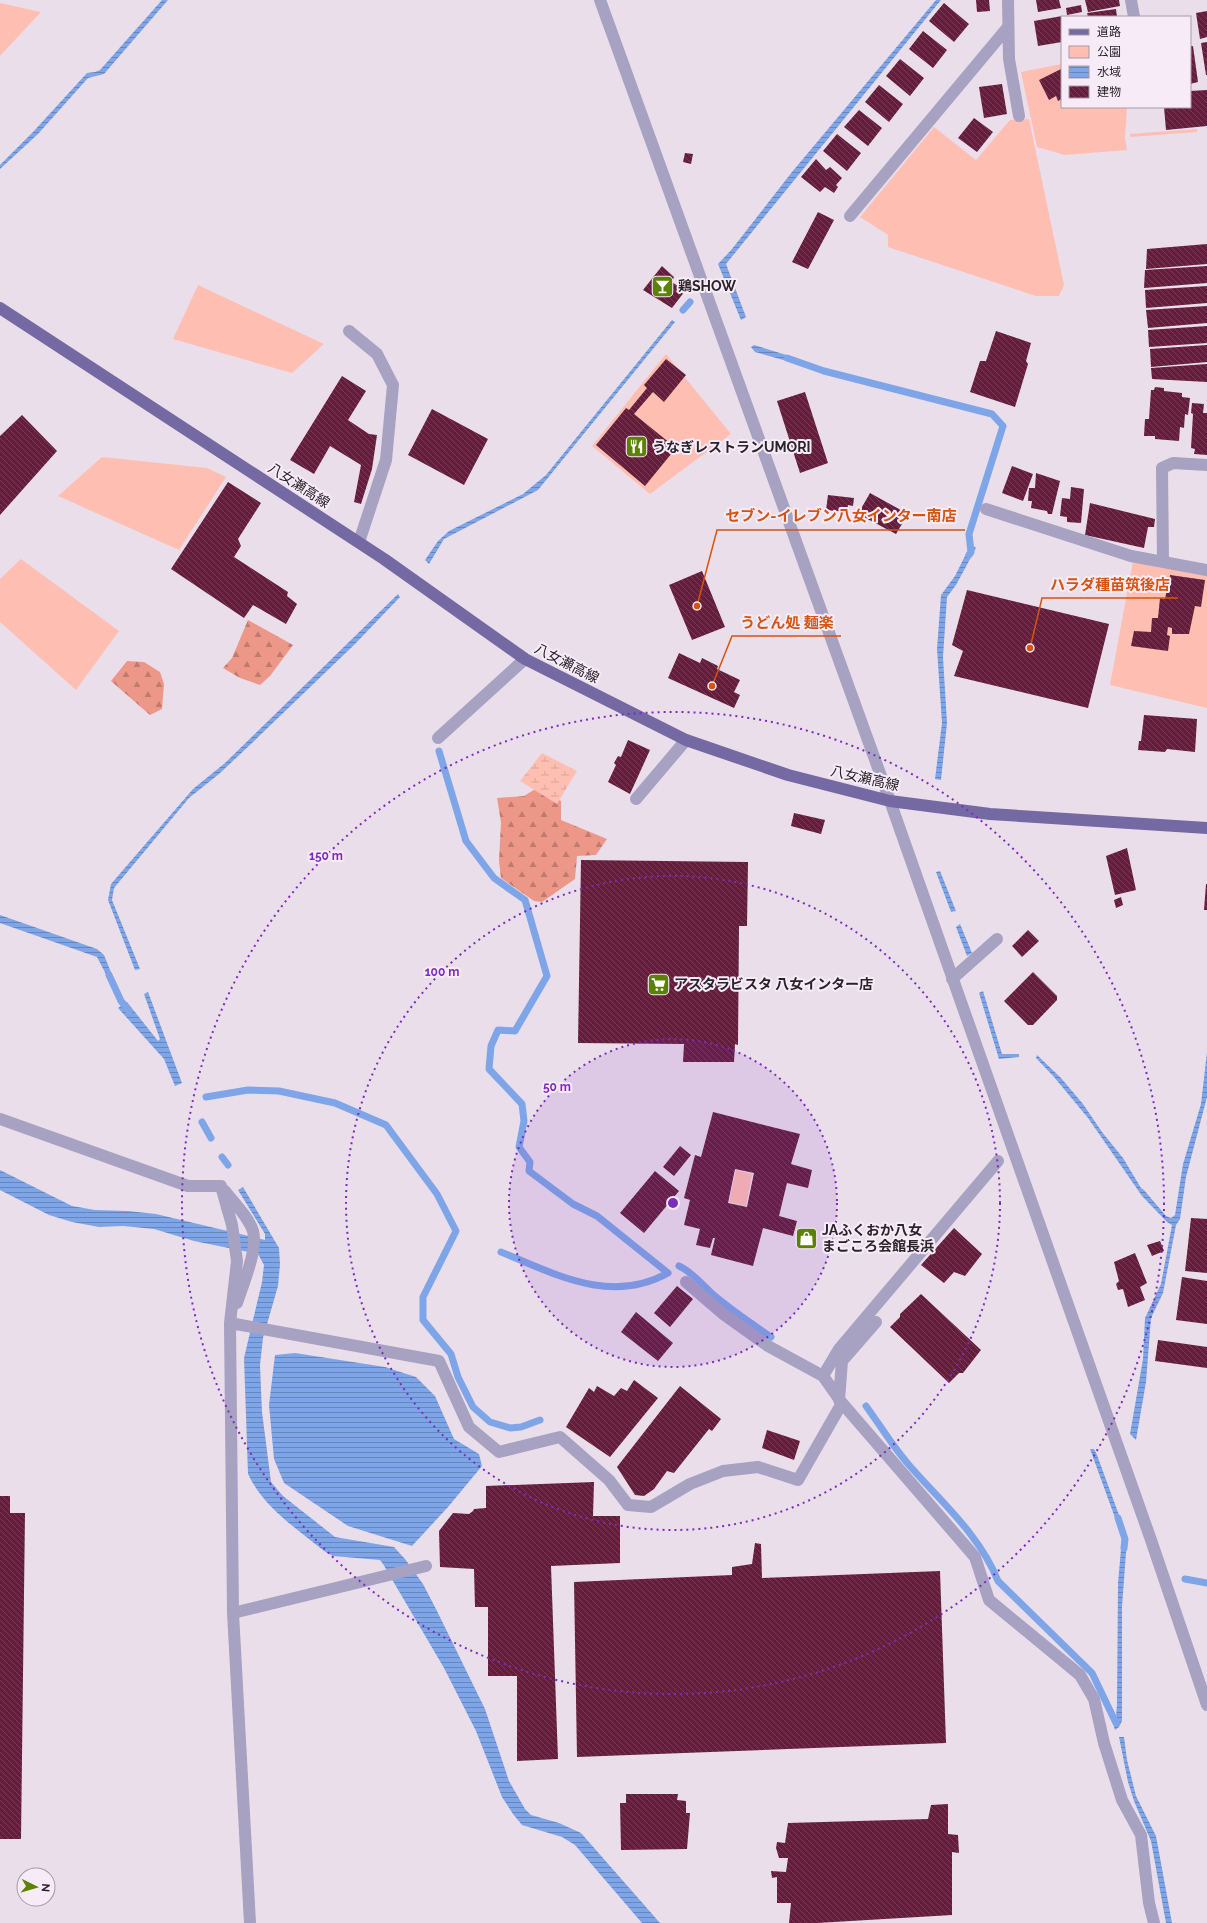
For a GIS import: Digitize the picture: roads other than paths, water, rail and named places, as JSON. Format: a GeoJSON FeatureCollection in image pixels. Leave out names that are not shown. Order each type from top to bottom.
{"type":"FeatureCollection","features":[{"type":"Feature","properties":{"kind":"main road","name":"八女瀬高線"},"geometry":{"type":"LineString","coordinates":[[0,308],[359,542],[524,659],[686,740],[788,775],[890,801],[990,814],[1207,828]]}},
{"type":"Feature","properties":{"kind":"street"},"geometry":{"type":"LineString","coordinates":[[600,0],[890,801],[1151,1540],[1207,1705]]}},
{"type":"Feature","properties":{"kind":"street"},"geometry":{"type":"LineString","coordinates":[[1008,0],[1009,59],[1019,116]]}},
{"type":"Feature","properties":{"kind":"street"},"geometry":{"type":"LineString","coordinates":[[1131,0],[1134,16]]}},
{"type":"Feature","properties":{"kind":"street"},"geometry":{"type":"LineString","coordinates":[[850,216],[1008,26]]}},
{"type":"Feature","properties":{"kind":"street"},"geometry":{"type":"LineString","coordinates":[[349,330],[377,354],[393,384],[386,460],[359,542]]}},
{"type":"Feature","properties":{"kind":"street"},"geometry":{"type":"LineString","coordinates":[[1163,562],[1162,468],[1173,463],[1207,465]]}},
{"type":"Feature","properties":{"kind":"street"},"geometry":{"type":"LineString","coordinates":[[986,509],[1131,556],[1207,570]]}},
{"type":"Feature","properties":{"kind":"street"},"geometry":{"type":"LineString","coordinates":[[438,738],[524,659]]}},
{"type":"Feature","properties":{"kind":"street"},"geometry":{"type":"LineString","coordinates":[[636,799],[686,740]]}},
{"type":"Feature","properties":{"kind":"street"},"geometry":{"type":"LineString","coordinates":[[952,979],[997,939]]}},
{"type":"Feature","properties":{"kind":"street"},"geometry":{"type":"LineString","coordinates":[[0,1119],[188,1186],[221,1186]]}},
{"type":"Feature","properties":{"kind":"street"},"geometry":{"type":"LineString","coordinates":[[823,1376],[839,1349],[998,1161]]}},
{"type":"Feature","properties":{"kind":"street"},"geometry":{"type":"LineString","coordinates":[[221,1186],[232,1225],[236,1261],[230,1323],[234,1613],[250,1923]]}},
{"type":"Feature","properties":{"kind":"street"},"geometry":{"type":"LineString","coordinates":[[221,1186],[245,1217],[253,1232],[252,1259],[230,1323]]}},
{"type":"Feature","properties":{"kind":"street"},"geometry":{"type":"LineString","coordinates":[[686,1282],[722,1313],[768,1346],[823,1376],[840,1401],[975,1557],[989,1600],[1080,1675],[1094,1699],[1104,1743],[1122,1800],[1141,1835],[1149,1903],[1154,1923]]}},
{"type":"Feature","properties":{"kind":"street"},"geometry":{"type":"LineString","coordinates":[[230,1323],[439,1361],[469,1427],[498,1452],[560,1437],[609,1480],[628,1505],[651,1508],[690,1484],[723,1471],[758,1467],[798,1480],[840,1401],[842,1361],[876,1322]]}},
{"type":"Feature","properties":{"kind":"street"},"geometry":{"type":"LineString","coordinates":[[234,1613],[421,1568]]}},
{"type":"Feature","properties":{"kind":"water"},"geometry":{"type":"Polygon","coordinates":[[[162,0],[168,0],[104,74],[88,78],[38,134],[0,169],[0,165],[33,132],[87,73],[100,70],[162,0]]]}},
{"type":"Feature","properties":{"kind":"water"},"geometry":{"type":"Polygon","coordinates":[[[936,0],[941,0],[726,264],[746,317],[741,320],[718,264],[732,249],[792,172],[936,0]]]}},
{"type":"Feature","properties":{"kind":"water"},"geometry":{"type":"Polygon","coordinates":[[[672,320],[675,322],[538,490],[444,539],[429,564],[425,560],[438,541],[449,531],[523,494],[546,475],[672,320]]]}},
{"type":"Feature","properties":{"kind":"water"},"geometry":{"type":"Polygon","coordinates":[[[754,345],[796,358],[794,363],[755,352],[751,347],[754,345]]]}},
{"type":"Feature","properties":{"kind":"water"},"geometry":{"type":"Polygon","coordinates":[[[971,544],[976,548],[956,585],[947,597],[943,657],[947,723],[941,780],[935,779],[942,723],[937,649],[941,595],[955,576],[971,544]]]}},
{"type":"Feature","properties":{"kind":"water"},"geometry":{"type":"Polygon","coordinates":[[[398,594],[400,597],[355,644],[219,774],[189,798],[114,888],[112,900],[140,969],[135,970],[108,900],[111,884],[193,789],[225,763],[398,594]]]}},
{"type":"Feature","properties":{"kind":"water"},"geometry":{"type":"Polygon","coordinates":[[[940,871],[956,911],[951,912],[936,872],[940,871]]]}},
{"type":"Feature","properties":{"kind":"water"},"geometry":{"type":"Polygon","coordinates":[[[0,915],[97,949],[104,955],[115,982],[111,984],[97,957],[0,923],[0,915]]]}},
{"type":"Feature","properties":{"kind":"water"},"geometry":{"type":"Polygon","coordinates":[[[960,924],[972,953],[967,956],[956,927],[960,924]]]}},
{"type":"Feature","properties":{"kind":"water"},"geometry":{"type":"Polygon","coordinates":[[[983,991],[1002,1054],[1019,1054],[1019,1057],[999,1059],[979,993],[983,991]]]}},
{"type":"Feature","properties":{"kind":"water"},"geometry":{"type":"Polygon","coordinates":[[[148,992],[182,1083],[175,1086],[164,1059],[118,1008],[127,1002],[158,1041],[160,1039],[144,994],[148,992]]]}},
{"type":"Feature","properties":{"kind":"water"},"geometry":{"type":"Polygon","coordinates":[[[1207,1052],[1207,1097],[1186,1177],[1180,1219],[1176,1225],[1163,1293],[1151,1318],[1146,1382],[1136,1440],[1130,1434],[1143,1359],[1145,1318],[1161,1284],[1172,1225],[1167,1222],[1142,1196],[1088,1118],[1036,1058],[1037,1055],[1061,1078],[1083,1104],[1102,1132],[1123,1158],[1141,1188],[1166,1216],[1171,1218],[1175,1215],[1183,1164],[1201,1104],[1207,1052]]]}},
{"type":"Feature","properties":{"kind":"water"},"geometry":{"type":"Polygon","coordinates":[[[0,1170],[72,1206],[95,1210],[156,1214],[265,1240],[265,1234],[238,1190],[243,1187],[279,1248],[280,1264],[278,1286],[263,1338],[260,1365],[262,1412],[271,1482],[283,1496],[335,1537],[394,1547],[405,1559],[423,1584],[485,1709],[509,1781],[525,1809],[531,1815],[559,1823],[581,1833],[660,1923],[642,1923],[575,1845],[562,1837],[522,1825],[513,1814],[502,1797],[476,1731],[444,1668],[380,1560],[333,1556],[324,1551],[282,1517],[255,1486],[248,1474],[244,1358],[262,1282],[264,1265],[258,1254],[194,1241],[154,1229],[123,1226],[99,1227],[72,1222],[49,1215],[0,1190],[0,1170]]]}},
{"type":"Feature","properties":{"kind":"water"},"geometry":{"type":"Polygon","coordinates":[[[295,1353],[385,1367],[416,1377],[435,1396],[454,1439],[479,1454],[482,1466],[448,1507],[412,1546],[348,1526],[284,1483],[274,1459],[269,1405],[275,1355],[295,1353]]]}},
{"type":"Feature","properties":{"kind":"water"},"geometry":{"type":"Polygon","coordinates":[[[1090,1449],[1094,1449],[1097,1455],[1123,1526],[1118,1526],[1090,1449]]]}},
{"type":"Feature","properties":{"kind":"water"},"geometry":{"type":"Polygon","coordinates":[[[1122,1538],[1127,1539],[1122,1607],[1122,1721],[1119,1727],[1115,1730],[1112,1720],[1116,1718],[1117,1704],[1118,1583],[1122,1538]]]}},
{"type":"Feature","properties":{"kind":"water"},"geometry":{"type":"Polygon","coordinates":[[[1119,1737],[1124,1737],[1127,1760],[1136,1796],[1156,1836],[1172,1923],[1166,1923],[1151,1841],[1134,1801],[1128,1782],[1119,1737]]]}},
{"type":"Feature","properties":{"kind":"waterway"},"geometry":{"type":"LineString","coordinates":[[683,310],[690,302]]}},
{"type":"Feature","properties":{"kind":"waterway"},"geometry":{"type":"LineString","coordinates":[[787,358],[824,371],[992,414],[1003,426],[969,534],[971,552],[969,555]]}},
{"type":"Feature","properties":{"kind":"waterway"},"geometry":{"type":"LineString","coordinates":[[439,751],[466,841],[494,878],[525,900],[547,976],[515,1031],[498,1030],[491,1046],[489,1069],[522,1104],[524,1121],[519,1147],[530,1162],[529,1171],[573,1204],[597,1216],[668,1273],[647,1282],[625,1286],[604,1286],[583,1283],[563,1277],[501,1252]]}},
{"type":"Feature","properties":{"kind":"waterway"},"geometry":{"type":"LineString","coordinates":[[109,975],[121,1001],[129,1011]]}},
{"type":"Feature","properties":{"kind":"waterway"},"geometry":{"type":"LineString","coordinates":[[206,1097],[248,1090],[279,1091],[335,1103],[386,1125],[437,1194],[456,1231],[423,1297],[423,1320],[451,1354],[458,1377],[473,1407],[490,1422],[510,1428],[521,1427],[540,1420]]}},
{"type":"Feature","properties":{"kind":"waterway"},"geometry":{"type":"LineString","coordinates":[[202,1122],[211,1138]]}},
{"type":"Feature","properties":{"kind":"waterway"},"geometry":{"type":"LineString","coordinates":[[222,1157],[228,1165]]}},
{"type":"Feature","properties":{"kind":"waterway"},"geometry":{"type":"LineString","coordinates":[[679,1266],[694,1276],[730,1308],[771,1337]]}},
{"type":"Feature","properties":{"kind":"waterway"},"geometry":{"type":"LineString","coordinates":[[866,1406],[903,1458],[970,1534],[990,1564],[998,1581],[1092,1673],[1116,1723]]}},
{"type":"Feature","properties":{"kind":"waterway"},"geometry":{"type":"LineString","coordinates":[[1118,1518],[1125,1539],[1124,1548]]}},
{"type":"Feature","properties":{"kind":"waterway"},"geometry":{"type":"LineString","coordinates":[[1185,1579],[1207,1583]]}},
{"type":"Feature","properties":{"kind":"place","name":"鶏SHOW"},"geometry":{"type":"Point","coordinates":[662,286]}},
{"type":"Feature","properties":{"kind":"place","name":"うなぎレストランUMORI"},"geometry":{"type":"Point","coordinates":[636,447]}},
{"type":"Feature","properties":{"kind":"place","name":"セブン-イレブン八女インター南店"},"geometry":{"type":"Point","coordinates":[697,606]}},
{"type":"Feature","properties":{"kind":"place","name":"ハラダ種苗筑後店"},"geometry":{"type":"Point","coordinates":[1030,648]}},
{"type":"Feature","properties":{"kind":"place","name":"うどん処 麺楽"},"geometry":{"type":"Point","coordinates":[712,686]}},
{"type":"Feature","properties":{"kind":"place","name":"アスタラビスタ 八女インター店"},"geometry":{"type":"Point","coordinates":[659,984]}},
{"type":"Feature","properties":{"kind":"place","name":"JAふくおか八女 まごころ会館長浜"},"geometry":{"type":"Point","coordinates":[807,1238]}}]}
